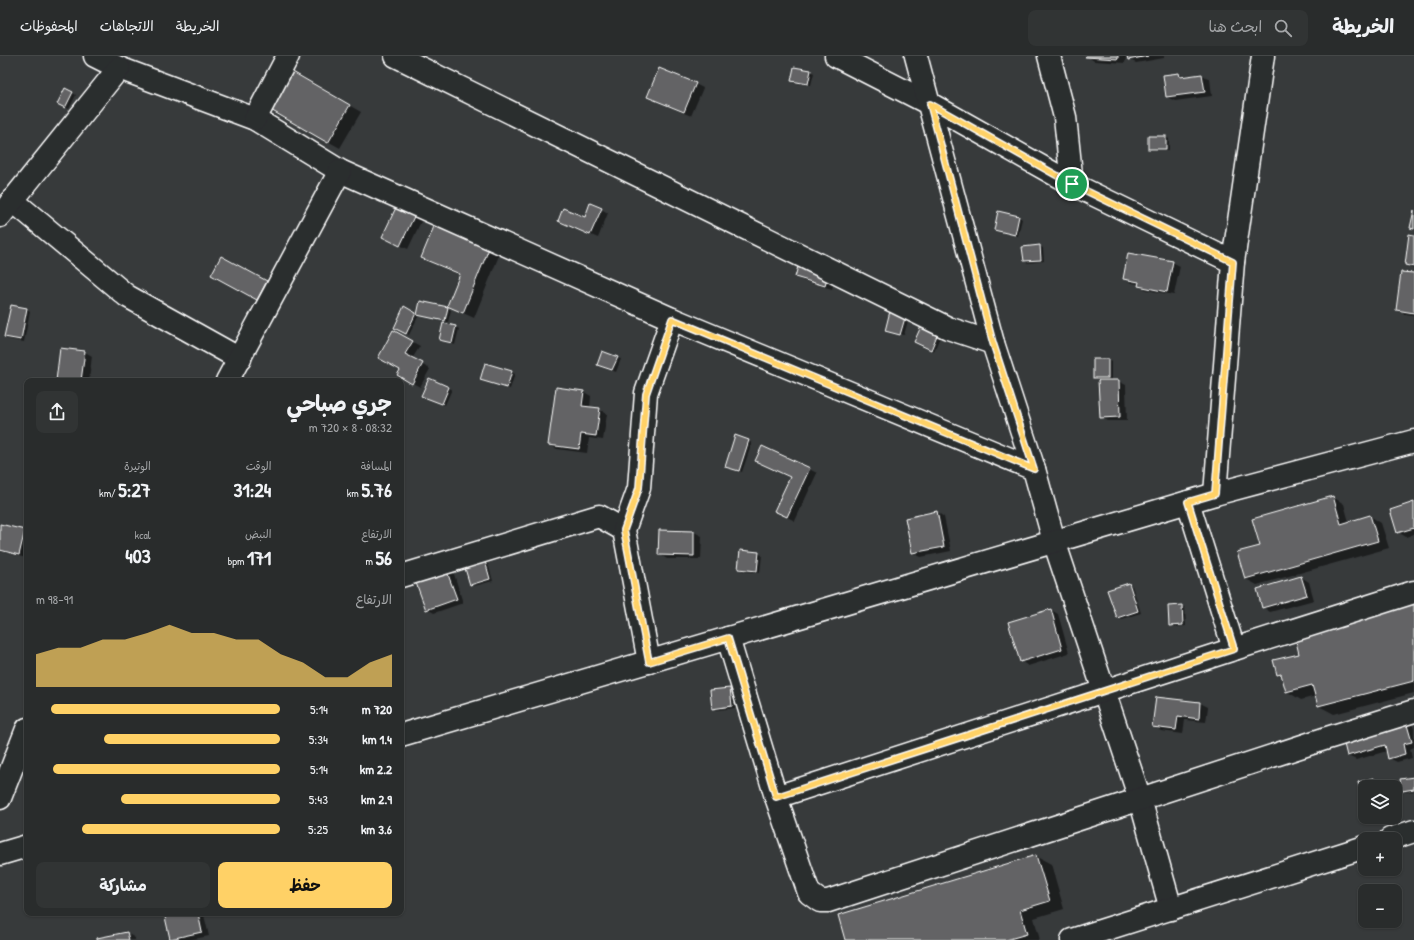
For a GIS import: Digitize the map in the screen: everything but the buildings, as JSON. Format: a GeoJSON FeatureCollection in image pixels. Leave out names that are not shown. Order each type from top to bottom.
{"type":"FeatureCollection","features":[{"type":"Feature","properties":{"kind":"street"},"geometry":{"type":"LineString","coordinates":[[95,56],[119,68],[255,119],[340,171],[672,319],[1034,469]]}},
{"type":"Feature","properties":{"kind":"street"},"geometry":{"type":"LineString","coordinates":[[255,119],[288,56]]}},
{"type":"Feature","properties":{"kind":"street"},"geometry":{"type":"LineString","coordinates":[[396,56],[948,328],[993,343]]}},
{"type":"Feature","properties":{"kind":"street"},"geometry":{"type":"LineString","coordinates":[[836,56],[930,104],[1072,184],[1233,262]]}},
{"type":"Feature","properties":{"kind":"street"},"geometry":{"type":"LineString","coordinates":[[916,56],[993,343],[1034,469],[1054,541],[1140,799],[1171,909]]}},
{"type":"Feature","properties":{"kind":"street"},"geometry":{"type":"LineString","coordinates":[[1049,56],[1065,116],[1072,184]]}},
{"type":"Feature","properties":{"kind":"street"},"geometry":{"type":"LineString","coordinates":[[1253,56],[1260,79]]}},
{"type":"Feature","properties":{"kind":"street"},"geometry":{"type":"LineString","coordinates":[[1215,494],[1233,262],[1263,56]]}},
{"type":"Feature","properties":{"kind":"street"},"geometry":{"type":"LineString","coordinates":[[119,68],[6,208],[127,296],[240,359]]}},
{"type":"Feature","properties":{"kind":"street"},"geometry":{"type":"LineString","coordinates":[[229,378],[340,171]]}},
{"type":"Feature","properties":{"kind":"street"},"geometry":{"type":"LineString","coordinates":[[649,662],[624,530],[639,488],[646,394],[672,319]]}},
{"type":"Feature","properties":{"kind":"street"},"geometry":{"type":"LineString","coordinates":[[404,734],[1215,494],[1414,441]]}},
{"type":"Feature","properties":{"kind":"street"},"geometry":{"type":"LineString","coordinates":[[1188,502],[1234,649]]}},
{"type":"Feature","properties":{"kind":"street"},"geometry":{"type":"LineString","coordinates":[[404,575],[599,516],[624,530]]}},
{"type":"Feature","properties":{"kind":"street"},"geometry":{"type":"LineString","coordinates":[[776,797],[1414,592]]}},
{"type":"Feature","properties":{"kind":"street"},"geometry":{"type":"LineString","coordinates":[[728,638],[776,797],[809,893],[820,901],[828,901],[1414,711]]}},
{"type":"Feature","properties":{"kind":"street"},"geometry":{"type":"LineString","coordinates":[[0,798],[24,737]]}},
{"type":"Feature","properties":{"kind":"street"},"geometry":{"type":"LineString","coordinates":[[1402,835],[1414,831]]}},
{"type":"Feature","properties":{"kind":"street"},"geometry":{"type":"LineString","coordinates":[[0,854],[24,847]]}},
{"type":"Feature","properties":{"kind":"street"},"geometry":{"type":"LineString","coordinates":[[1072,940],[1358,849]]}},
{"type":"Feature","properties":{"kind":"route"},"geometry":{"type":"LineString","coordinates":[[930,104],[1072,184],[1233,262],[1215,494],[1188,502],[1234,649],[776,797],[728,638],[649,662],[624,530],[639,488],[646,394],[672,319],[1034,469],[993,343],[930,104]]}}]}
